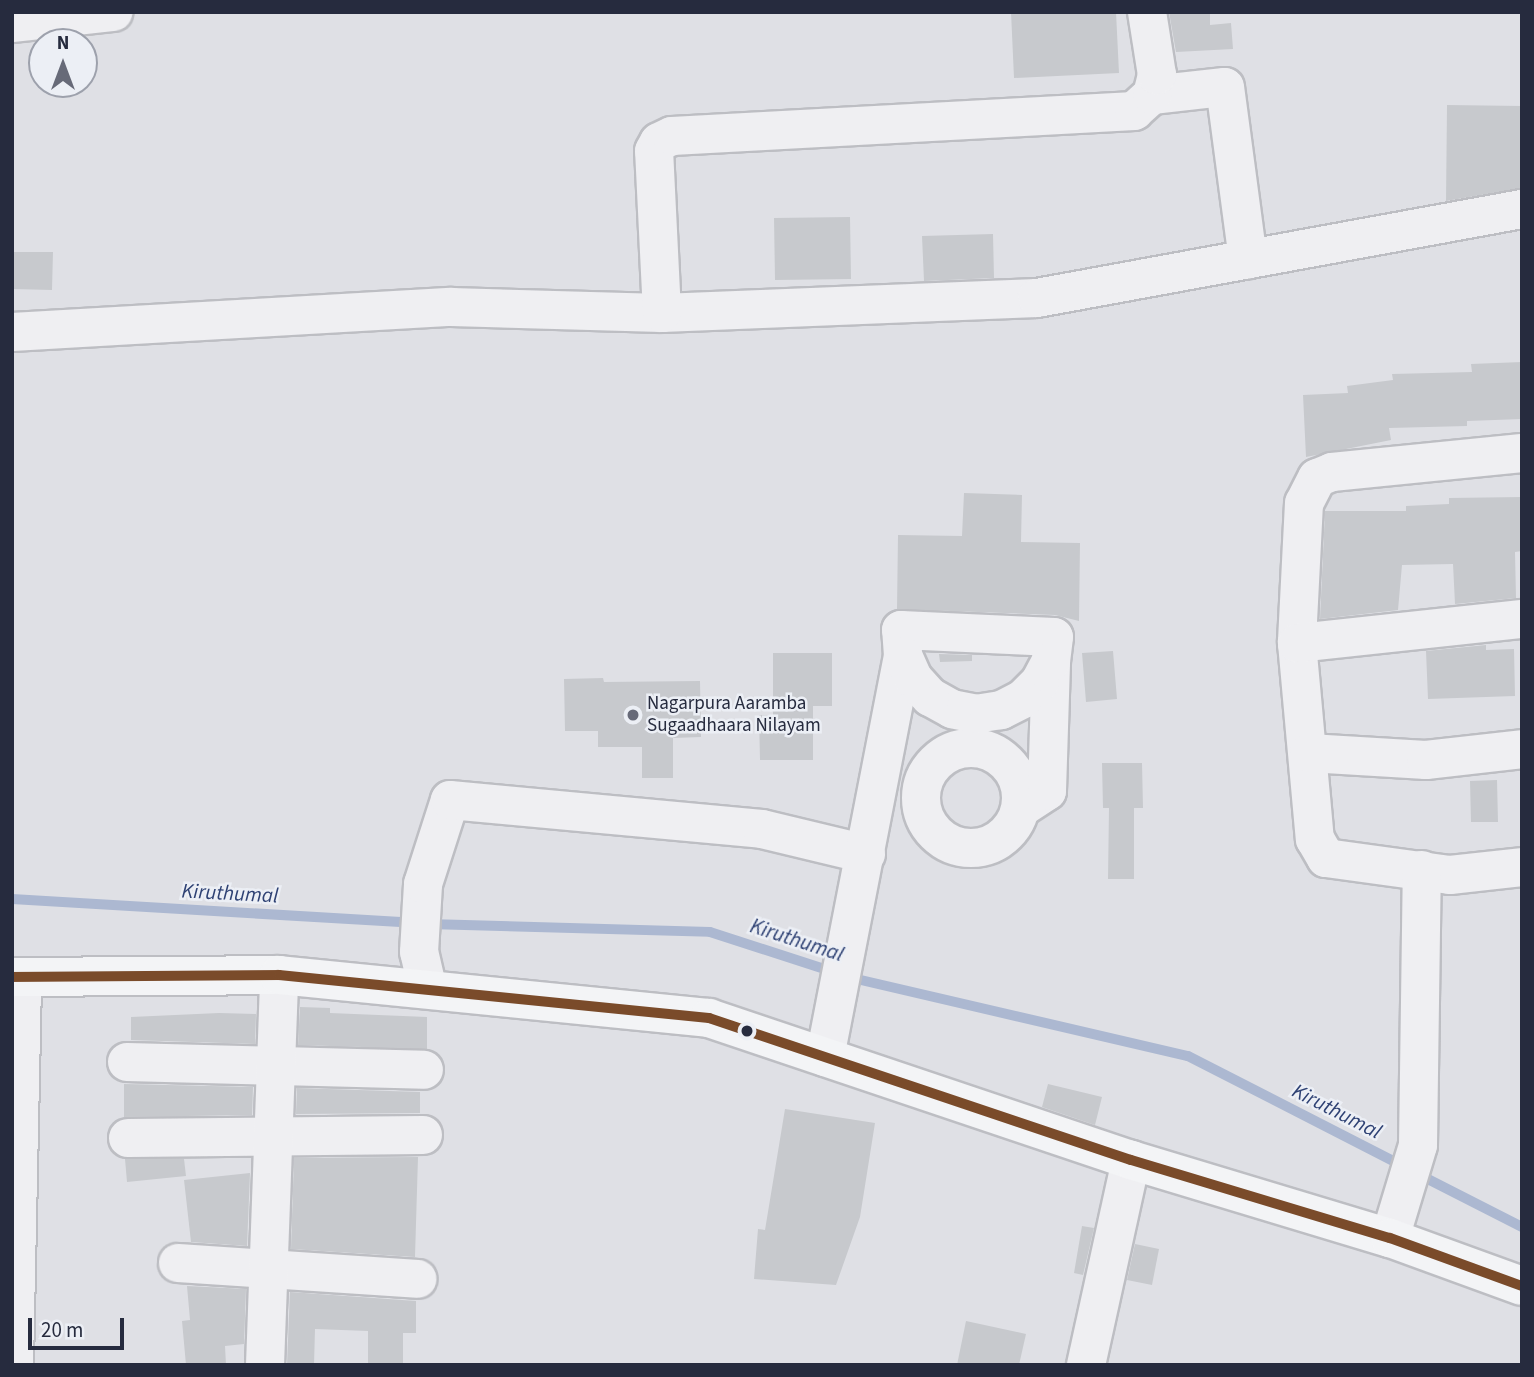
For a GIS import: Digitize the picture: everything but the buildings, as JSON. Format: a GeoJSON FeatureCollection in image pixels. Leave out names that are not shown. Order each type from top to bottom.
{"type":"FeatureCollection","features":[{"type":"Feature","properties":{"kind":"main road"},"geometry":{"type":"LineString","coordinates":[[17,977],[279,975],[423,969],[709,1018],[1131,1160],[1395,1224],[1522,1286]]}},
{"type":"Feature","properties":{"kind":"street"},"geometry":{"type":"LineString","coordinates":[[12,23],[113,12]]}},
{"type":"Feature","properties":{"kind":"street"},"geometry":{"type":"LineString","coordinates":[[662,313],[654,151],[671,136],[1134,111],[1152,95],[1157,75],[1147,12]]}},
{"type":"Feature","properties":{"kind":"street"},"geometry":{"type":"LineString","coordinates":[[1152,95],[1225,87],[1248,259]]}},
{"type":"Feature","properties":{"kind":"street"},"geometry":{"type":"LineString","coordinates":[[12,332],[451,307],[662,313],[1003,301],[1522,209]]}},
{"type":"Feature","properties":{"kind":"street"},"geometry":{"type":"LineString","coordinates":[[1522,453],[1332,472],[1317,478],[1304,503],[1297,643],[1315,839],[1326,858],[1450,875],[1522,867]]}},
{"type":"Feature","properties":{"kind":"street"},"geometry":{"type":"LineString","coordinates":[[1297,643],[1522,619]]}},
{"type":"Feature","properties":{"kind":"street"},"geometry":{"type":"LineString","coordinates":[[924,778],[921,811],[928,826],[955,847],[972,849],[997,841],[1015,824],[1021,808],[1021,791],[1011,769],[993,753],[977,731],[952,709],[930,697],[913,678],[904,656],[901,630],[1054,637],[1047,791],[1021,808]]}},
{"type":"Feature","properties":{"kind":"street"},"geometry":{"type":"LineString","coordinates":[[825,1057],[829,1019],[869,839],[904,656]]}},
{"type":"Feature","properties":{"kind":"street"},"geometry":{"type":"LineString","coordinates":[[869,839],[946,754],[1001,710],[1023,699],[1040,682],[1051,661]]}},
{"type":"Feature","properties":{"kind":"street"},"geometry":{"type":"LineString","coordinates":[[1309,753],[1426,760],[1522,750]]}},
{"type":"Feature","properties":{"kind":"street"},"geometry":{"type":"LineString","coordinates":[[423,969],[423,884],[450,800],[869,839]]}},
{"type":"Feature","properties":{"kind":"street"},"geometry":{"type":"LineString","coordinates":[[1395,1224],[1418,1144],[1422,870]]}},
{"type":"Feature","properties":{"kind":"street"},"geometry":{"type":"LineString","coordinates":[[265,1365],[279,975]]}},
{"type":"Feature","properties":{"kind":"street"},"geometry":{"type":"LineString","coordinates":[[14,1365],[17,977]]}},
{"type":"Feature","properties":{"kind":"street"},"geometry":{"type":"LineString","coordinates":[[127,1062],[424,1070]]}},
{"type":"Feature","properties":{"kind":"street"},"geometry":{"type":"LineString","coordinates":[[128,1138],[423,1135]]}},
{"type":"Feature","properties":{"kind":"street"},"geometry":{"type":"LineString","coordinates":[[1086,1365],[1131,1160]]}},
{"type":"Feature","properties":{"kind":"street"},"geometry":{"type":"LineString","coordinates":[[178,1263],[417,1279]]}},
{"type":"Feature","properties":{"kind":"waterway","name":"Kiruthumal"},"geometry":{"type":"LineString","coordinates":[[12,899],[413,923]]}},
{"type":"Feature","properties":{"kind":"waterway","name":"Kiruthumal"},"geometry":{"type":"LineString","coordinates":[[428,924],[710,932],[834,972]]}},
{"type":"Feature","properties":{"kind":"waterway","name":"Kiruthumal"},"geometry":{"type":"LineString","coordinates":[[848,977],[1188,1056],[1403,1166]]}},
{"type":"Feature","properties":{"kind":"waterway","name":"Kiruthumal"},"geometry":{"type":"LineString","coordinates":[[1416,1173],[1522,1227]]}},
{"type":"Feature","properties":{"kind":"transit line"},"geometry":{"type":"LineString","coordinates":[[12,977],[279,975],[709,1018],[1131,1160],[1390,1238],[1522,1286]]}},
{"type":"Feature","properties":{"kind":"place","name":"Nagarpura Aaramba Sugaadhaara Nilayam"},"geometry":{"type":"Point","coordinates":[633,715]}}]}
